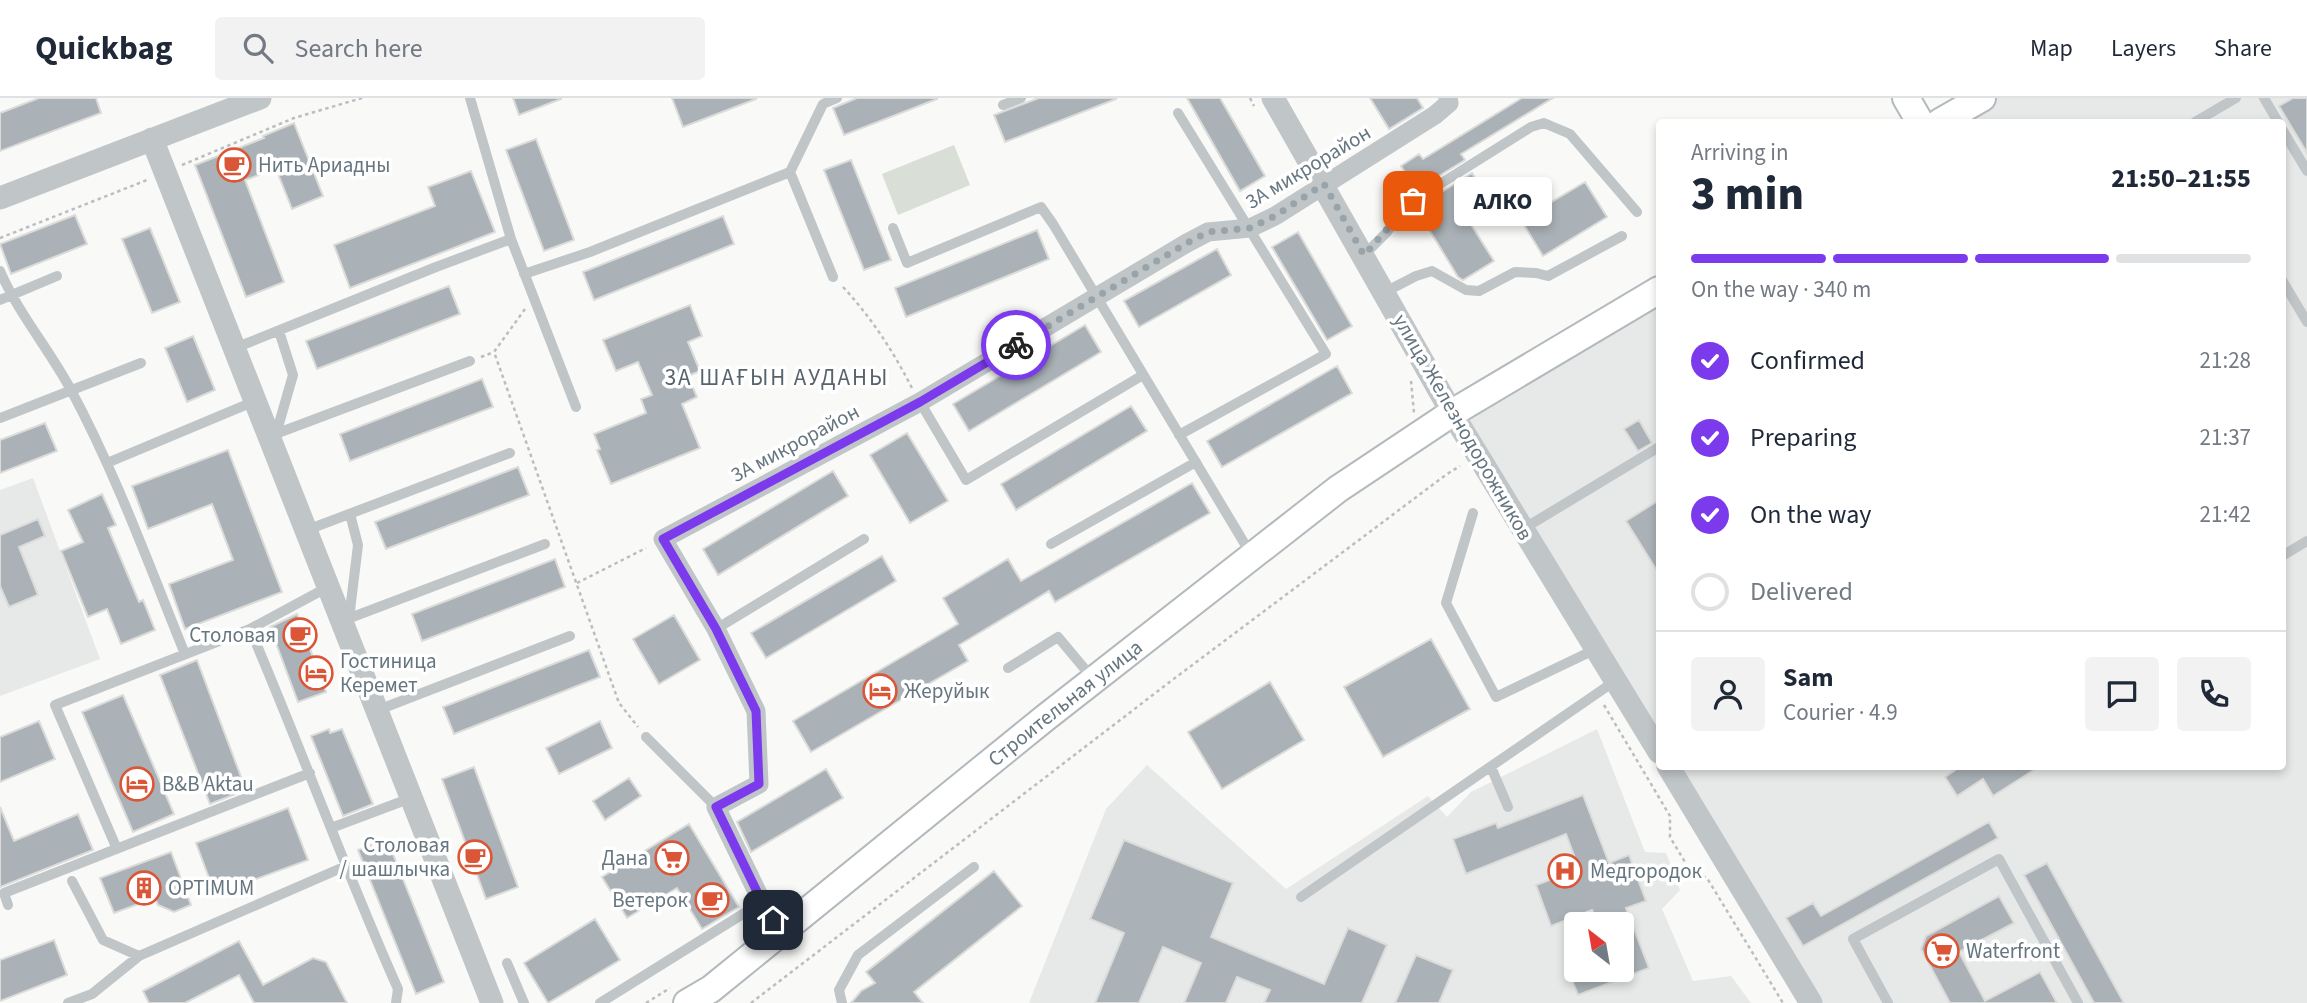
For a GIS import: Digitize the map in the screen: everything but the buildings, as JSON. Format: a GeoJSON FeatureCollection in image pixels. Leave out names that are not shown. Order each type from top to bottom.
{"type":"FeatureCollection","features":[{"type":"Feature","properties":{"kind":"main road"},"geometry":{"type":"LineString","coordinates":[[1906,98],[1918,119]]}},
{"type":"Feature","properties":{"kind":"main road"},"geometry":{"type":"LineString","coordinates":[[1945,119],[1982,98]]}},
{"type":"Feature","properties":{"kind":"main road","name":"Строительная улица"},"geometry":{"type":"LineString","coordinates":[[687,1003],[712,989],[1094,681],[1338,489],[1452,413],[1656,292]]}},
{"type":"Feature","properties":{"kind":"street"},"geometry":{"type":"LineString","coordinates":[[0,198],[260,98]]}},
{"type":"Feature","properties":{"kind":"street","name":"улица Железнодорожников"},"geometry":{"type":"LineString","coordinates":[[1273,98],[1452,413],[1596,649],[1607,687],[1656,748]]}},
{"type":"Feature","properties":{"kind":"street","name":"3А микрорайон"},"geometry":{"type":"LineString","coordinates":[[663,539],[920,402],[1208,232],[1250,228],[1275,216],[1435,115],[1449,103],[1448,98]]}},
{"type":"Feature","properties":{"kind":"street"},"geometry":{"type":"LineString","coordinates":[[152,139],[255,401],[273,435],[306,531],[328,587],[345,620],[377,711],[492,1003]]}},
{"type":"Feature","properties":{"kind":"street"},"geometry":{"type":"LineString","coordinates":[[663,539],[716,629],[756,711],[759,784],[716,807],[780,933]]}},
{"type":"Feature","properties":{"kind":"street"},"geometry":{"type":"LineString","coordinates":[[1670,770],[1811,1003]]}},
{"type":"Feature","properties":{"kind":"lane"},"geometry":{"type":"LineString","coordinates":[[470,98],[511,239],[576,407]]}},
{"type":"Feature","properties":{"kind":"lane"},"geometry":{"type":"LineString","coordinates":[[524,274],[590,252],[790,172],[823,104],[837,98]]}},
{"type":"Feature","properties":{"kind":"lane"},"geometry":{"type":"LineString","coordinates":[[1003,105],[1021,98]]}},
{"type":"Feature","properties":{"kind":"lane"},"geometry":{"type":"LineString","coordinates":[[2200,119],[2236,98]]}},
{"type":"Feature","properties":{"kind":"lane"},"geometry":{"type":"LineString","coordinates":[[2264,98],[2276,119]]}},
{"type":"Feature","properties":{"kind":"lane"},"geometry":{"type":"LineString","coordinates":[[1178,113],[1326,355],[1179,435]]}},
{"type":"Feature","properties":{"kind":"lane"},"geometry":{"type":"LineString","coordinates":[[1364,255],[1413,201],[1531,127],[1544,123],[1570,134],[1637,212]]}},
{"type":"Feature","properties":{"kind":"lane"},"geometry":{"type":"LineString","coordinates":[[2286,136],[2307,171]]}},
{"type":"Feature","properties":{"kind":"lane"},"geometry":{"type":"LineString","coordinates":[[790,172],[833,277]]}},
{"type":"Feature","properties":{"kind":"lane"},"geometry":{"type":"LineString","coordinates":[[893,228],[907,263],[1041,207],[1252,556]]}},
{"type":"Feature","properties":{"kind":"lane"},"geometry":{"type":"LineString","coordinates":[[1385,292],[1416,276],[1433,271],[1466,290],[1479,291],[1515,272],[1548,276],[1622,236]]}},
{"type":"Feature","properties":{"kind":"lane"},"geometry":{"type":"LineString","coordinates":[[234,349],[511,239]]}},
{"type":"Feature","properties":{"kind":"lane"},"geometry":{"type":"LineString","coordinates":[[0,271],[10,295],[40,337],[71,390],[107,463],[185,654]]}},
{"type":"Feature","properties":{"kind":"lane"},"geometry":{"type":"LineString","coordinates":[[0,300],[57,276]]}},
{"type":"Feature","properties":{"kind":"lane"},"geometry":{"type":"LineString","coordinates":[[2286,287],[2307,322]]}},
{"type":"Feature","properties":{"kind":"lane"},"geometry":{"type":"LineString","coordinates":[[273,435],[293,376],[279,331]]}},
{"type":"Feature","properties":{"kind":"lane"},"geometry":{"type":"LineString","coordinates":[[273,435],[470,361]]}},
{"type":"Feature","properties":{"kind":"lane"},"geometry":{"type":"LineString","coordinates":[[0,418],[141,363]]}},
{"type":"Feature","properties":{"kind":"lane"},"geometry":{"type":"LineString","coordinates":[[920,402],[966,480],[1143,375]]}},
{"type":"Feature","properties":{"kind":"lane"},"geometry":{"type":"LineString","coordinates":[[107,463],[255,401]]}},
{"type":"Feature","properties":{"kind":"lane"},"geometry":{"type":"LineString","coordinates":[[1523,529],[1656,449]]}},
{"type":"Feature","properties":{"kind":"lane"},"geometry":{"type":"LineString","coordinates":[[306,531],[510,453]]}},
{"type":"Feature","properties":{"kind":"lane"},"geometry":{"type":"LineString","coordinates":[[1051,544],[1196,462]]}},
{"type":"Feature","properties":{"kind":"lane"},"geometry":{"type":"LineString","coordinates":[[1473,513],[1446,603],[1496,697],[1596,649]]}},
{"type":"Feature","properties":{"kind":"lane"},"geometry":{"type":"LineString","coordinates":[[345,620],[358,545],[350,514]]}},
{"type":"Feature","properties":{"kind":"lane"},"geometry":{"type":"LineString","coordinates":[[716,629],[864,539]]}},
{"type":"Feature","properties":{"kind":"lane"},"geometry":{"type":"LineString","coordinates":[[2286,554],[2307,541]]}},
{"type":"Feature","properties":{"kind":"lane"},"geometry":{"type":"LineString","coordinates":[[345,620],[545,544]]}},
{"type":"Feature","properties":{"kind":"lane"},"geometry":{"type":"LineString","coordinates":[[117,849],[55,705],[250,629],[328,587]]}},
{"type":"Feature","properties":{"kind":"lane"},"geometry":{"type":"LineString","coordinates":[[250,629],[398,989],[396,1003]]}},
{"type":"Feature","properties":{"kind":"lane"},"geometry":{"type":"LineString","coordinates":[[377,711],[570,636]]}},
{"type":"Feature","properties":{"kind":"lane"},"geometry":{"type":"LineString","coordinates":[[1008,668],[1058,637],[1094,681]]}},
{"type":"Feature","properties":{"kind":"lane"},"geometry":{"type":"LineString","coordinates":[[1301,897],[1607,687]]}},
{"type":"Feature","properties":{"kind":"lane"},"geometry":{"type":"LineString","coordinates":[[646,737],[716,807]]}},
{"type":"Feature","properties":{"kind":"lane"},"geometry":{"type":"LineString","coordinates":[[1491,767],[1508,807]]}},
{"type":"Feature","properties":{"kind":"lane"},"geometry":{"type":"LineString","coordinates":[[9,905],[4,893],[310,773]]}},
{"type":"Feature","properties":{"kind":"lane"},"geometry":{"type":"LineString","coordinates":[[331,828],[411,798]]}},
{"type":"Feature","properties":{"kind":"lane"},"geometry":{"type":"LineString","coordinates":[[1888,1003],[1853,939],[2000,859],[2078,1003]]}},
{"type":"Feature","properties":{"kind":"lane"},"geometry":{"type":"LineString","coordinates":[[68,1003],[92,994],[139,956],[346,866]]}},
{"type":"Feature","properties":{"kind":"lane"},"geometry":{"type":"LineString","coordinates":[[842,1003],[839,990],[858,955],[974,866]]}},
{"type":"Feature","properties":{"kind":"lane"},"geometry":{"type":"LineString","coordinates":[[72,881],[103,940],[139,956]]}},
{"type":"Feature","properties":{"kind":"lane"},"geometry":{"type":"LineString","coordinates":[[600,1003],[762,902]]}},
{"type":"Feature","properties":{"kind":"lane"},"geometry":{"type":"LineString","coordinates":[[507,962],[524,1003]]}},
{"type":"Feature","properties":{"kind":"path"},"geometry":{"type":"LineString","coordinates":[[833,277],[858,303],[880,333],[920,402]]}},
{"type":"Feature","properties":{"kind":"path"},"geometry":{"type":"LineString","coordinates":[[534,298],[494,352],[619,703],[646,737]]}},
{"type":"Feature","properties":{"kind":"path"},"geometry":{"type":"LineString","coordinates":[[751,1003],[1171,681],[1461,466]]}},
{"type":"Feature","properties":{"kind":"path"},"geometry":{"type":"LineString","coordinates":[[577,583],[663,539]]}},
{"type":"Feature","properties":{"kind":"path"},"geometry":{"type":"LineString","coordinates":[[1607,687],[1670,816],[1670,837],[1691,872],[1707,878],[1783,1003]]}},
{"type":"Feature","properties":{"kind":"shaded area"},"geometry":{"type":"Polygon","coordinates":[[[1981,98],[2307,98],[2307,1003],[1811,1003],[1669,770],[2286,770],[2286,119],[1945,119],[1981,98]]]}},
{"type":"Feature","properties":{"kind":"shaded area"},"geometry":{"type":"Polygon","coordinates":[[[954,145],[970,185],[898,215],[882,174],[954,145]]]}},
{"type":"Feature","properties":{"kind":"shaded area"},"geometry":{"type":"Polygon","coordinates":[[[1656,292],[1656,748],[1452,413],[1656,292]]]}},
{"type":"Feature","properties":{"kind":"shaded area"},"geometry":{"type":"Polygon","coordinates":[[[33,478],[100,659],[0,696],[0,490],[33,478]]]}},
{"type":"Feature","properties":{"kind":"shaded area"},"geometry":{"type":"Polygon","coordinates":[[[1597,729],[1645,852],[1666,853],[1680,890],[1662,909],[1693,981],[1731,976],[1751,1003],[1029,1003],[1106,809],[1147,765],[1286,889],[1428,796],[1447,817],[1471,792],[1597,729]]]}},
{"type":"Feature","properties":{"kind":"way so far"},"geometry":{"type":"LineString","coordinates":[[1016,345],[1208,232],[1250,228],[1275,216],[1324,184],[1364,255],[1413,201]]}},
{"type":"Feature","properties":{"kind":"place","name":"Нить Ариадны"},"geometry":{"type":"Point","coordinates":[234,165]}},
{"type":"Feature","properties":{"kind":"place","name":"АЛКО"},"geometry":{"type":"Point","coordinates":[1413,201]}},
{"type":"Feature","properties":{"kind":"place","name":"Столовая"},"geometry":{"type":"Point","coordinates":[300,635]}},
{"type":"Feature","properties":{"kind":"place","name":"Гостиница Керемет"},"geometry":{"type":"Point","coordinates":[316,673]}},
{"type":"Feature","properties":{"kind":"place","name":"Жеруйык"},"geometry":{"type":"Point","coordinates":[880,691]}},
{"type":"Feature","properties":{"kind":"place","name":"B&B Aktau"},"geometry":{"type":"Point","coordinates":[137,784]}},
{"type":"Feature","properties":{"kind":"place","name":"Столовая / шашлычка"},"geometry":{"type":"Point","coordinates":[475,857]}},
{"type":"Feature","properties":{"kind":"place","name":"Дана"},"geometry":{"type":"Point","coordinates":[672,858]}},
{"type":"Feature","properties":{"kind":"place","name":"Медгородок"},"geometry":{"type":"Point","coordinates":[1565,871]}},
{"type":"Feature","properties":{"kind":"place","name":"OPTIMUM"},"geometry":{"type":"Point","coordinates":[144,888]}},
{"type":"Feature","properties":{"kind":"place","name":"Ветерок"},"geometry":{"type":"Point","coordinates":[712,900]}},
{"type":"Feature","properties":{"kind":"place","name":"Waterfront"},"geometry":{"type":"Point","coordinates":[1942,951]}},
{"type":"Feature","properties":{"kind":"district","name":"3А ШАҒЫН АУДАНЫ"},"geometry":{"type":"Point","coordinates":[777,377]}},
{"type":"Feature","properties":{"kind":"route"},"geometry":{"type":"LineString","coordinates":[[773,920],[716,807],[759,784],[756,711],[716,629],[663,539],[920,402],[1016,345]]}}]}
